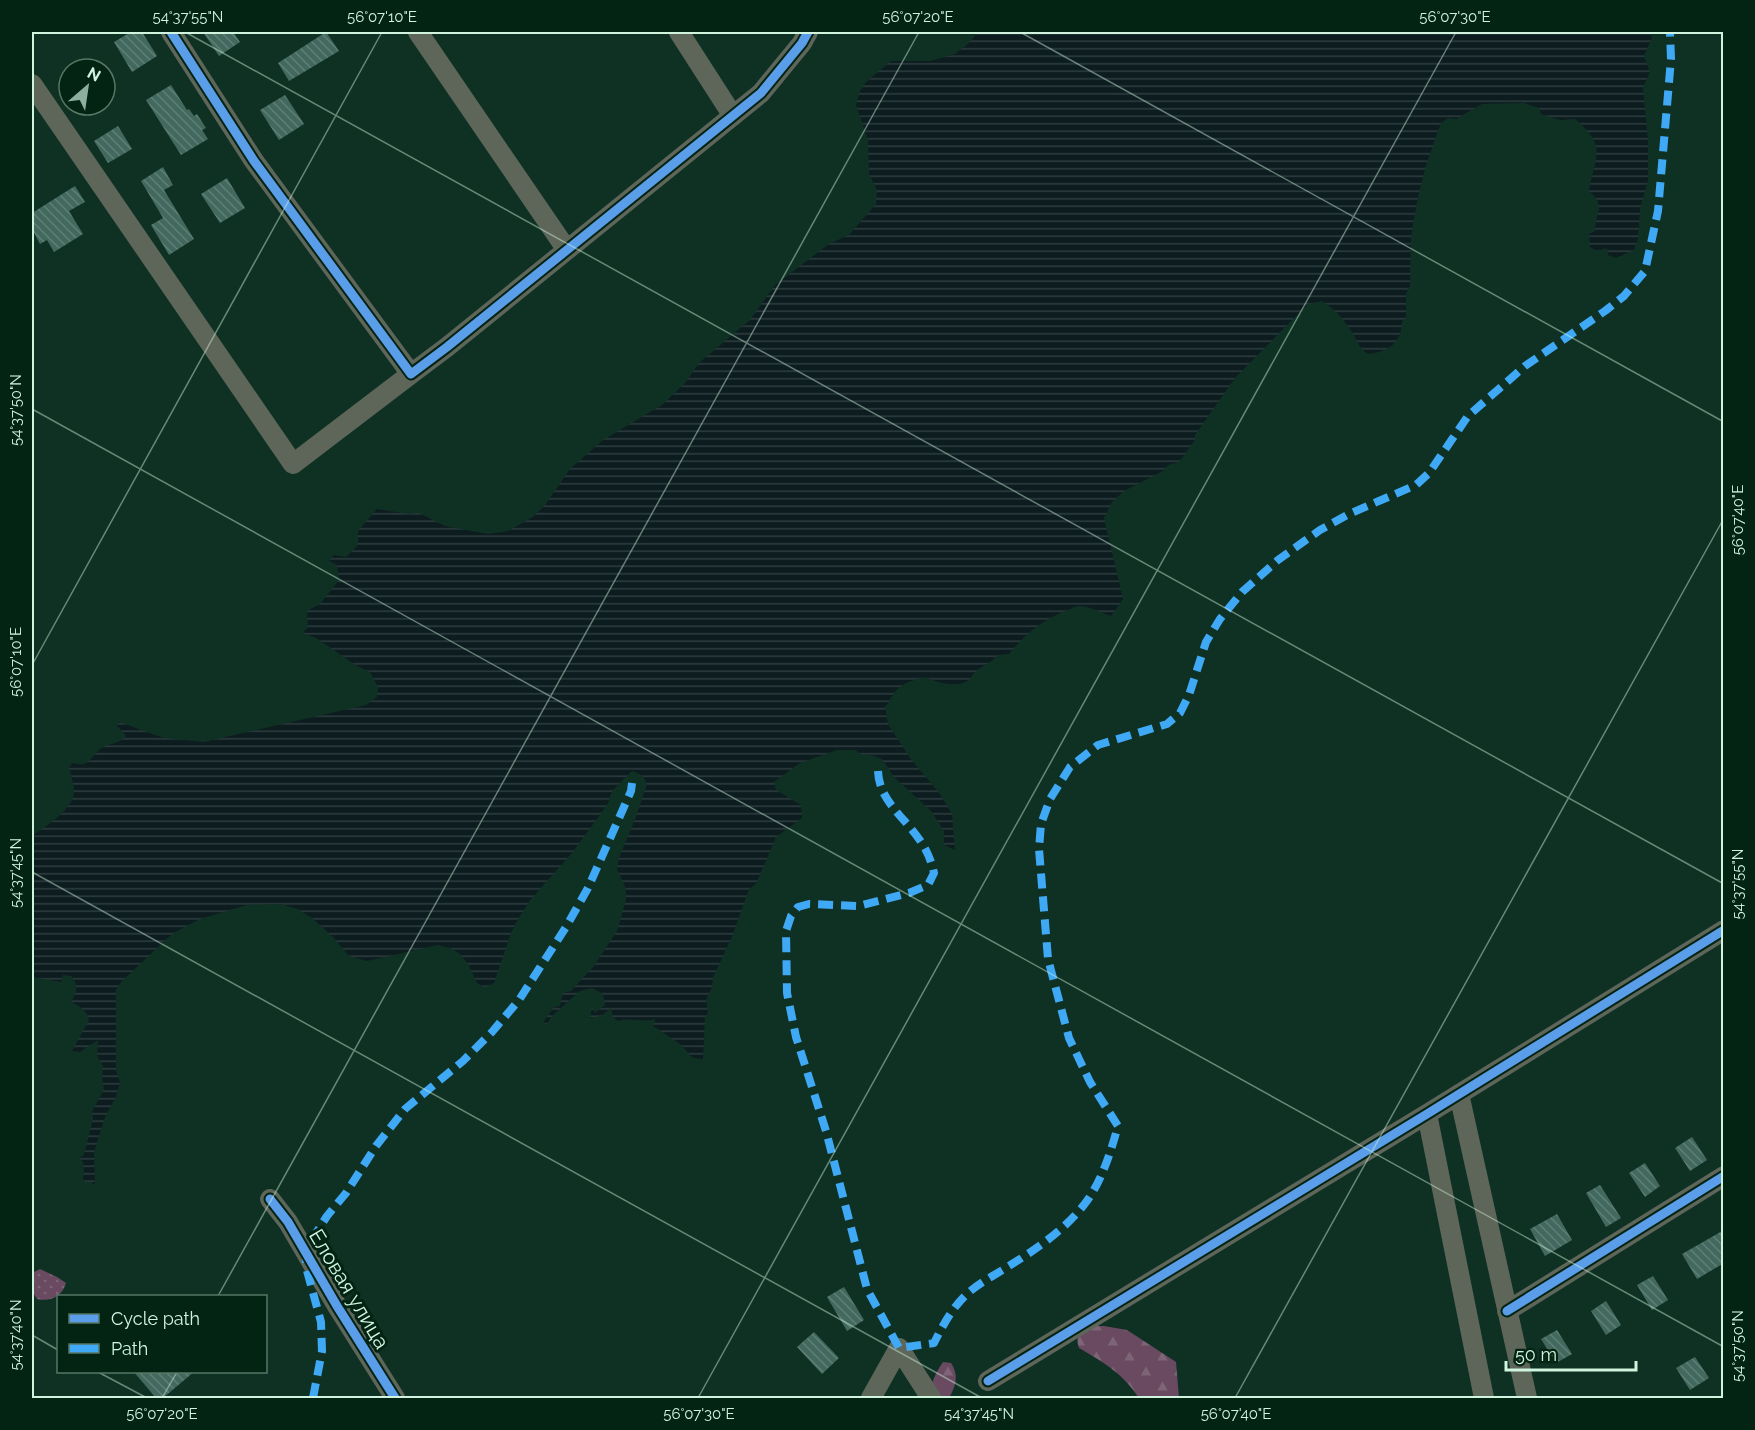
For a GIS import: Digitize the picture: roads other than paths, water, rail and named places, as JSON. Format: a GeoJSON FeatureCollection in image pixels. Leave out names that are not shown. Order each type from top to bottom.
{"type":"FeatureCollection","features":[{"type":"Feature","properties":{"kind":"street"},"geometry":{"type":"LineString","coordinates":[[171,32],[254,161],[411,374]]}},
{"type":"Feature","properties":{"kind":"street"},"geometry":{"type":"LineString","coordinates":[[418,32],[567,250]]}},
{"type":"Feature","properties":{"kind":"street"},"geometry":{"type":"LineString","coordinates":[[679,32],[733,116]]}},
{"type":"Feature","properties":{"kind":"street"},"geometry":{"type":"LineString","coordinates":[[32,84],[293,464],[411,374],[761,93],[802,44],[808,32]]}},
{"type":"Feature","properties":{"kind":"street"},"geometry":{"type":"LineString","coordinates":[[988,1381],[1724,930]]}},
{"type":"Feature","properties":{"kind":"street"},"geometry":{"type":"LineString","coordinates":[[1459,1094],[1527,1398]]}},
{"type":"Feature","properties":{"kind":"street"},"geometry":{"type":"LineString","coordinates":[[1427,1114],[1484,1398]]}},
{"type":"Feature","properties":{"kind":"street"},"geometry":{"type":"LineString","coordinates":[[1507,1311],[1724,1176]]}},
{"type":"Feature","properties":{"kind":"street","name":"Еловая улица"},"geometry":{"type":"LineString","coordinates":[[270,1199],[288,1222],[395,1398]]}},
{"type":"Feature","properties":{"kind":"street"},"geometry":{"type":"LineString","coordinates":[[871,1398],[899,1348],[931,1398]]}}]}
